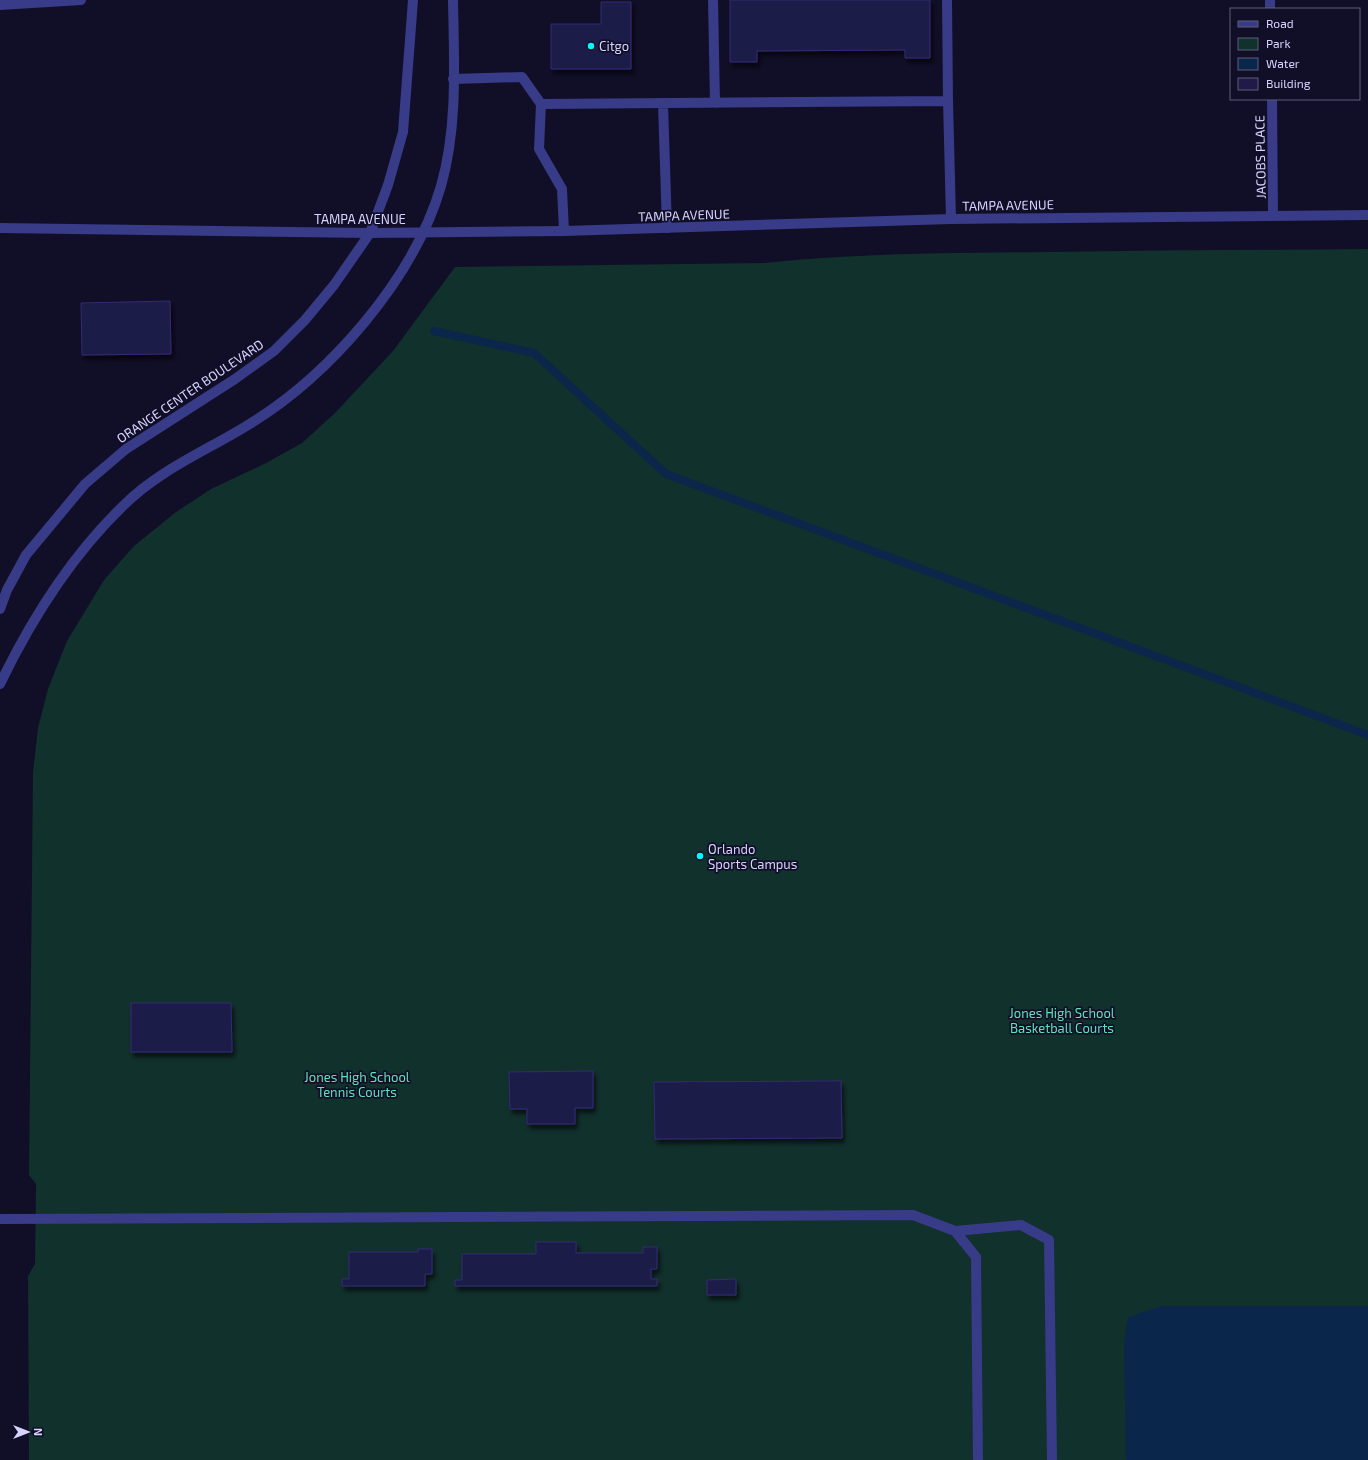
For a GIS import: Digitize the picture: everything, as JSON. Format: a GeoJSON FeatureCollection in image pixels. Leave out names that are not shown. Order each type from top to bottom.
{"type":"FeatureCollection","features":[{"type":"Feature","properties":{"kind":"street"},"geometry":{"type":"LineString","coordinates":[[0,4],[81,0]]}},
{"type":"Feature","properties":{"kind":"street","name":"ORANGE CENTER BOULEVARD"},"geometry":{"type":"LineString","coordinates":[[0,609],[7,590],[26,555],[85,484],[126,449],[235,379],[274,350],[305,320],[334,285],[370,233],[388,185],[403,132],[413,0]]}},
{"type":"Feature","properties":{"kind":"street"},"geometry":{"type":"LineString","coordinates":[[0,684],[17,649],[56,589],[91,540],[120,510],[166,471],[247,426],[286,400],[317,374],[352,337],[398,277],[423,233],[441,186],[452,130],[453,0]]}},
{"type":"Feature","properties":{"kind":"street"},"geometry":{"type":"LineString","coordinates":[[713,0],[715,103]]}},
{"type":"Feature","properties":{"kind":"street"},"geometry":{"type":"LineString","coordinates":[[947,0],[951,219]]}},
{"type":"Feature","properties":{"kind":"street"},"geometry":{"type":"LineString","coordinates":[[453,79],[522,77],[541,104],[539,149],[562,189],[564,231]]}},
{"type":"Feature","properties":{"kind":"street","name":"JACOBS PLACE"},"geometry":{"type":"LineString","coordinates":[[1272,100],[1273,215]]}},
{"type":"Feature","properties":{"kind":"street"},"geometry":{"type":"LineString","coordinates":[[541,104],[948,101]]}},
{"type":"Feature","properties":{"kind":"street"},"geometry":{"type":"LineString","coordinates":[[663,104],[667,228]]}},
{"type":"Feature","properties":{"kind":"street","name":"TAMPA AVENUE"},"geometry":{"type":"LineString","coordinates":[[0,228],[423,233],[564,231],[951,219],[1368,215]]}},
{"type":"Feature","properties":{"kind":"street"},"geometry":{"type":"LineString","coordinates":[[0,1219],[913,1215],[955,1231],[1021,1225],[1049,1240],[1052,1460]]}},
{"type":"Feature","properties":{"kind":"street"},"geometry":{"type":"LineString","coordinates":[[955,1231],[976,1257],[978,1460]]}},
{"type":"Feature","properties":{"kind":"green space","name":"Orlando Sports Campus"},"geometry":{"type":"Polygon","coordinates":[[[1368,249],[1368,1460],[29,1460],[28,1276],[35,1264],[36,1184],[29,1175],[33,772],[38,728],[48,689],[67,641],[104,580],[134,546],[176,512],[211,489],[266,463],[302,443],[335,413],[393,351],[455,267],[764,263],[835,257],[942,253],[1368,249]]]}},
{"type":"Feature","properties":{"kind":"water"},"geometry":{"type":"Polygon","coordinates":[[[1161,1306],[1368,1306],[1368,1460],[1126,1460],[1124,1344],[1128,1317],[1161,1306]]]}},
{"type":"Feature","properties":{"kind":"building"},"geometry":{"type":"Polygon","coordinates":[[[730,0],[930,0],[930,58],[905,58],[905,50],[757,51],[757,62],[730,62],[730,0]]]}},
{"type":"Feature","properties":{"kind":"building","name":"Citgo"},"geometry":{"type":"Polygon","coordinates":[[[601,2],[631,2],[631,69],[551,69],[551,24],[601,24],[601,2]]]}},
{"type":"Feature","properties":{"kind":"building"},"geometry":{"type":"Polygon","coordinates":[[[170,301],[171,354],[82,355],[81,303],[170,301]]]}},
{"type":"Feature","properties":{"kind":"building"},"geometry":{"type":"Polygon","coordinates":[[[131,1003],[231,1003],[232,1052],[131,1052],[131,1003]]]}},
{"type":"Feature","properties":{"kind":"building"},"geometry":{"type":"Polygon","coordinates":[[[593,1071],[593,1108],[575,1108],[575,1124],[527,1124],[527,1109],[510,1109],[509,1072],[593,1071]]]}},
{"type":"Feature","properties":{"kind":"building"},"geometry":{"type":"Polygon","coordinates":[[[841,1081],[842,1138],[655,1139],[654,1082],[841,1081]]]}},
{"type":"Feature","properties":{"kind":"building"},"geometry":{"type":"Polygon","coordinates":[[[536,1242],[576,1242],[576,1253],[643,1253],[643,1247],[657,1247],[657,1269],[651,1269],[651,1279],[657,1279],[657,1286],[455,1286],[455,1280],[462,1280],[462,1254],[536,1254],[536,1242]]]}},
{"type":"Feature","properties":{"kind":"building"},"geometry":{"type":"Polygon","coordinates":[[[418,1249],[432,1249],[432,1274],[425,1274],[425,1286],[342,1286],[342,1279],[349,1279],[349,1252],[418,1252],[418,1249]]]}},
{"type":"Feature","properties":{"kind":"building"},"geometry":{"type":"Polygon","coordinates":[[[736,1279],[736,1295],[707,1295],[707,1280],[736,1279]]]}},
{"type":"Feature","properties":{"kind":"waterway"},"geometry":{"type":"LineString","coordinates":[[434,331],[534,353],[666,474],[1368,735]]}},
{"type":"Feature","properties":{"kind":"place","name":"Citgo"},"geometry":{"type":"Point","coordinates":[591,46]}},
{"type":"Feature","properties":{"kind":"place","name":"Orlando Sports Campus"},"geometry":{"type":"Point","coordinates":[700,856]}},
{"type":"Feature","properties":{"kind":"park label","name":"Jones High School Basketball Courts"},"geometry":{"type":"Point","coordinates":[1062,1020]}},
{"type":"Feature","properties":{"kind":"park label","name":"Jones High School Tennis Courts"},"geometry":{"type":"Point","coordinates":[357,1084]}}]}
